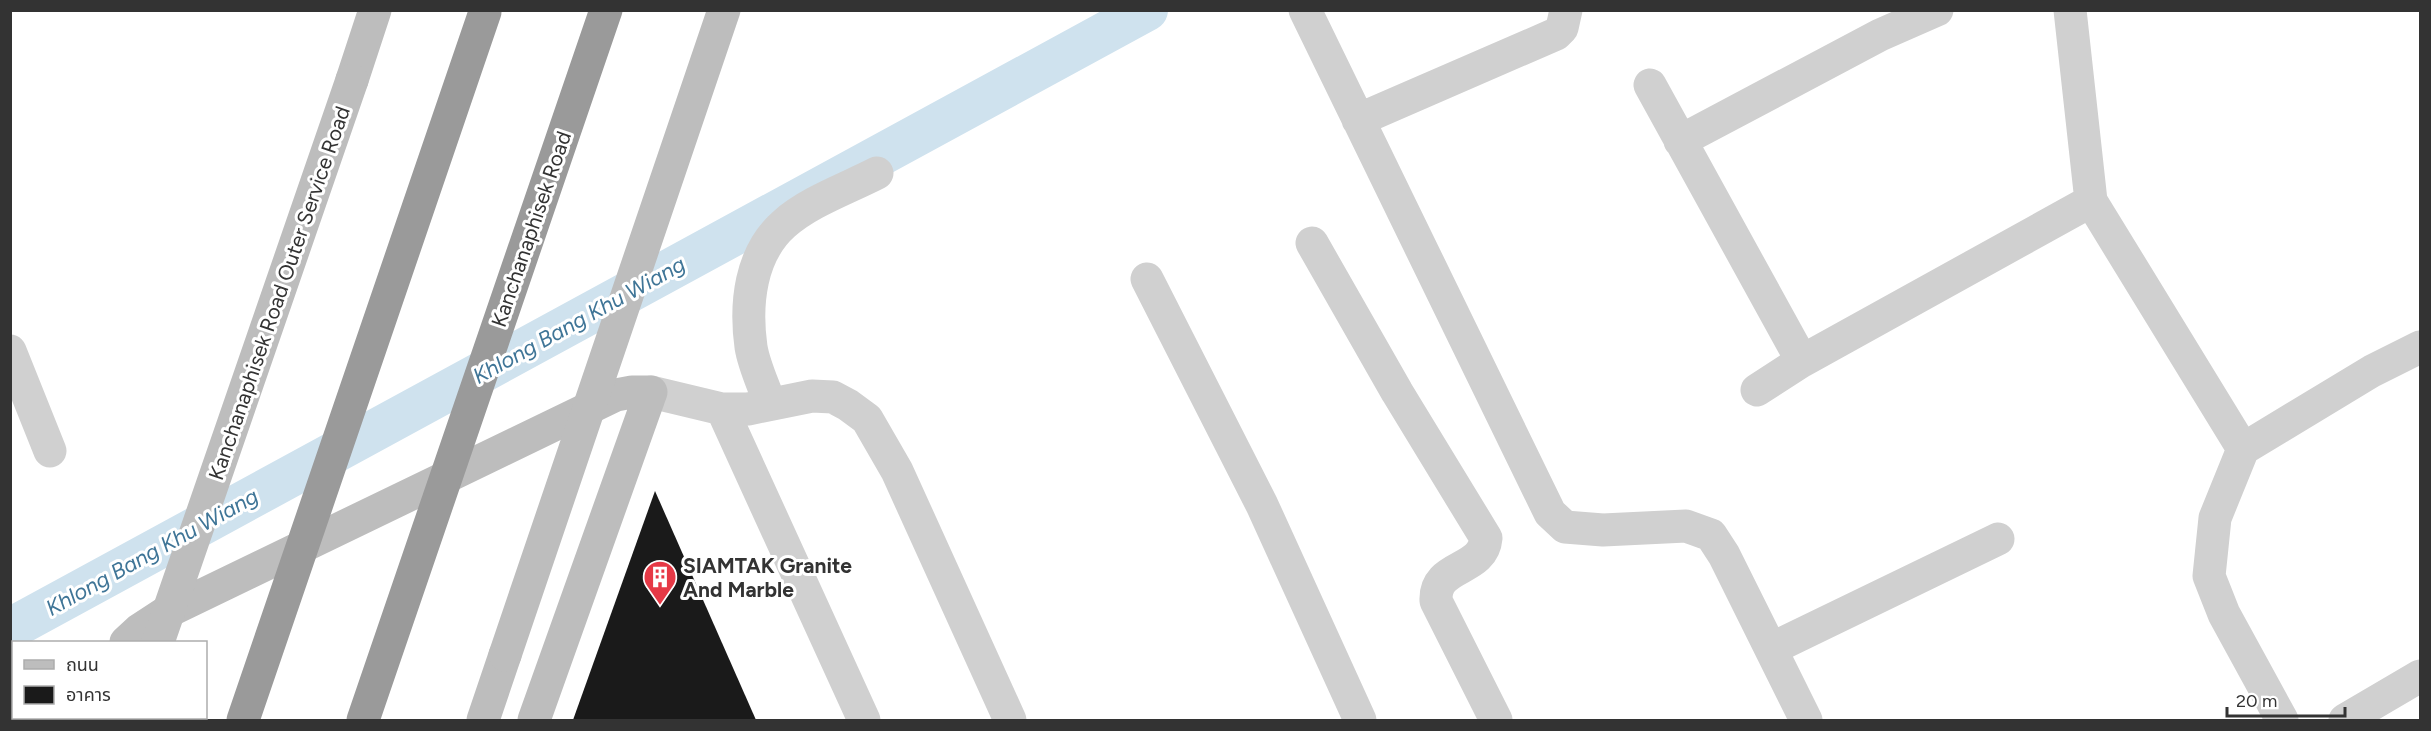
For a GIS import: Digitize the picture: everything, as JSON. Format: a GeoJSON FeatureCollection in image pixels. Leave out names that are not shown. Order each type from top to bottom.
{"type":"FeatureCollection","features":[{"type":"Feature","properties":{"kind":"highway","name":"Kanchanaphisek Road"},"geometry":{"type":"LineString","coordinates":[[363,720],[606,10]]}},
{"type":"Feature","properties":{"kind":"highway"},"geometry":{"type":"LineString","coordinates":[[243,720],[485,12]]}},
{"type":"Feature","properties":{"kind":"main road","name":"Kanchanaphisek Road Outer Service Road"},"geometry":{"type":"LineString","coordinates":[[158,641],[375,10]]}},
{"type":"Feature","properties":{"kind":"main road"},"geometry":{"type":"LineString","coordinates":[[483,720],[724,10]]}},
{"type":"Feature","properties":{"kind":"main road"},"geometry":{"type":"LineString","coordinates":[[127,641],[165,613],[616,395],[651,392],[534,720]]}},
{"type":"Feature","properties":{"kind":"street"},"geometry":{"type":"LineString","coordinates":[[1305,10],[1550,513],[1565,527],[1604,530],[1686,526],[1711,535],[1771,649],[1795,717]]}},
{"type":"Feature","properties":{"kind":"street"},"geometry":{"type":"LineString","coordinates":[[1358,120],[1556,34],[1562,28],[1566,10]]}},
{"type":"Feature","properties":{"kind":"street"},"geometry":{"type":"LineString","coordinates":[[1680,141],[1880,35],[1937,10]]}},
{"type":"Feature","properties":{"kind":"street"},"geometry":{"type":"LineString","coordinates":[[2070,10],[2091,201],[2243,449]]}},
{"type":"Feature","properties":{"kind":"street"},"geometry":{"type":"LineString","coordinates":[[1650,85],[1802,361]]}},
{"type":"Feature","properties":{"kind":"street"},"geometry":{"type":"LineString","coordinates":[[770,404],[751,348],[749,311],[752,279],[763,249],[784,223],[818,202],[877,173]]}},
{"type":"Feature","properties":{"kind":"street"},"geometry":{"type":"LineString","coordinates":[[1757,390],[1802,361],[2091,201]]}},
{"type":"Feature","properties":{"kind":"street"},"geometry":{"type":"LineString","coordinates":[[1312,243],[1397,392],[1486,538],[1485,547],[1480,554],[1440,580],[1436,589],[1436,601],[1496,720]]}},
{"type":"Feature","properties":{"kind":"street"},"geometry":{"type":"LineString","coordinates":[[1147,279],[1262,505],[1360,720]]}},
{"type":"Feature","properties":{"kind":"street"},"geometry":{"type":"LineString","coordinates":[[2282,720],[2224,614],[2209,576],[2215,518],[2243,449],[2372,371],[2421,347]]}},
{"type":"Feature","properties":{"kind":"street"},"geometry":{"type":"LineString","coordinates":[[10,351],[50,451]]}},
{"type":"Feature","properties":{"kind":"street"},"geometry":{"type":"LineString","coordinates":[[651,392],[722,409],[748,409],[812,396],[833,397],[867,419],[897,471],[1010,720]]}},
{"type":"Feature","properties":{"kind":"street"},"geometry":{"type":"LineString","coordinates":[[722,409],[864,720]]}},
{"type":"Feature","properties":{"kind":"street"},"geometry":{"type":"LineString","coordinates":[[1771,649],[1998,539]]}},
{"type":"Feature","properties":{"kind":"street"},"geometry":{"type":"LineString","coordinates":[[2345,720],[2421,676]]}},
{"type":"Feature","properties":{"kind":"building","name":"SIAMTAK Granite And Marble"},"geometry":{"type":"Polygon","coordinates":[[[655,491],[756,720],[573,720],[655,491]]]}},
{"type":"Feature","properties":{"kind":"waterway","name":"Khlong Bang Khu Wiang"},"geometry":{"type":"LineString","coordinates":[[10,629],[1147,10]]}},
{"type":"Feature","properties":{"kind":"place","name":"SIAMTAK Granite And Marble"},"geometry":{"type":"Point","coordinates":[660,606]}}]}
